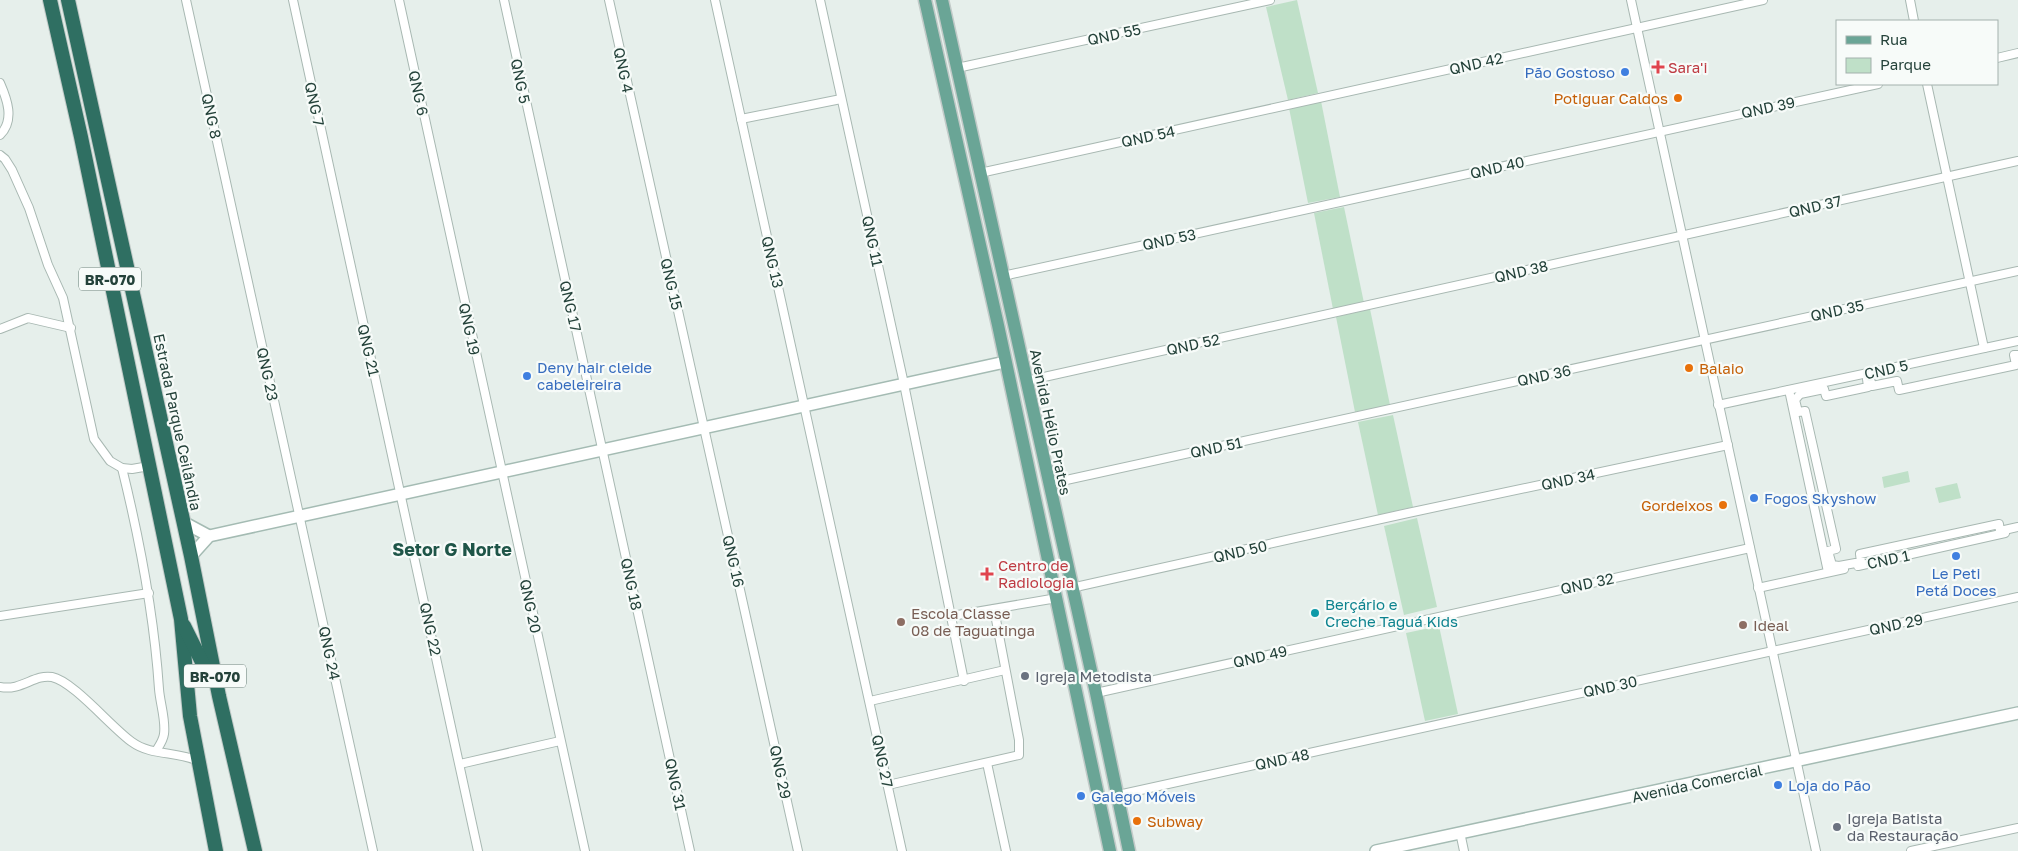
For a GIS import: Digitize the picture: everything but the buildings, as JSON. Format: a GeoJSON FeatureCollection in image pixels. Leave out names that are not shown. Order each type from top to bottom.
{"type":"FeatureCollection","features":[{"type":"Feature","properties":{"kind":"highway","name":"BR-070"},"geometry":{"type":"LineString","coordinates":[[50,0],[181,618],[190,716],[216,851]]}},
{"type":"Feature","properties":{"kind":"highway","name":"Estrada Parque Ceilândia"},"geometry":{"type":"LineString","coordinates":[[68,0],[191,556],[219,696],[255,851]]}},
{"type":"Feature","properties":{"kind":"highway"},"geometry":{"type":"LineString","coordinates":[[181,618],[219,696]]}},
{"type":"Feature","properties":{"kind":"main road","name":"Avenida Hélio Prates"},"geometry":{"type":"LineString","coordinates":[[925,0],[998,325],[1110,851]]}},
{"type":"Feature","properties":{"kind":"main road"},"geometry":{"type":"LineString","coordinates":[[933,0],[937,16],[947,24]]}},
{"type":"Feature","properties":{"kind":"main road","name":"Avenida Hélio Prates"},"geometry":{"type":"LineString","coordinates":[[942,0],[1048,484],[1096,693],[1118,794],[1128,851]]}},
{"type":"Feature","properties":{"kind":"main road"},"geometry":{"type":"LineString","coordinates":[[998,325],[1004,328],[1016,375],[1020,380],[1026,381]]}},
{"type":"Feature","properties":{"kind":"main road"},"geometry":{"type":"LineString","coordinates":[[1057,598],[1066,612],[1072,643],[1078,647],[1084,641]]}},
{"type":"Feature","properties":{"kind":"street","name":"QNG 8"},"geometry":{"type":"LineString","coordinates":[[186,0],[238,233]]}},
{"type":"Feature","properties":{"kind":"street","name":"QNG 7"},"geometry":{"type":"LineString","coordinates":[[293,0],[336,207]]}},
{"type":"Feature","properties":{"kind":"street","name":"QNG 6"},"geometry":{"type":"LineString","coordinates":[[398,0],[439,185]]}},
{"type":"Feature","properties":{"kind":"street","name":"QNG 5"},"geometry":{"type":"LineString","coordinates":[[504,0],[539,163]]}},
{"type":"Feature","properties":{"kind":"street","name":"QNG 4"},"geometry":{"type":"LineString","coordinates":[[609,0],[639,141]]}},
{"type":"Feature","properties":{"kind":"street","name":"QNG 13"},"geometry":{"type":"LineString","coordinates":[[715,0],[863,670]]}},
{"type":"Feature","properties":{"kind":"street","name":"QNG 11"},"geometry":{"type":"LineString","coordinates":[[820,0],[904,384],[964,681]]}},
{"type":"Feature","properties":{"kind":"street","name":"QND 55"},"geometry":{"type":"LineString","coordinates":[[957,68],[1270,0]]}},
{"type":"Feature","properties":{"kind":"street"},"geometry":{"type":"LineString","coordinates":[[1631,0],[1816,851]]}},
{"type":"Feature","properties":{"kind":"street","name":"QND 42"},"geometry":{"type":"LineString","coordinates":[[1316,99],[1763,0]]}},
{"type":"Feature","properties":{"kind":"street"},"geometry":{"type":"LineString","coordinates":[[1910,0],[1914,20]]}},
{"type":"Feature","properties":{"kind":"street"},"geometry":{"type":"LineString","coordinates":[[1998,58],[2018,53]]}},
{"type":"Feature","properties":{"kind":"street"},"geometry":{"type":"LineString","coordinates":[[0,82],[8,103],[9,119],[0,134]]}},
{"type":"Feature","properties":{"kind":"street","name":"QND 39"},"geometry":{"type":"LineString","coordinates":[[1659,131],[1873,85]]}},
{"type":"Feature","properties":{"kind":"street"},"geometry":{"type":"LineString","coordinates":[[1927,85],[1984,348]]}},
{"type":"Feature","properties":{"kind":"street"},"geometry":{"type":"LineString","coordinates":[[741,119],[842,99]]}},
{"type":"Feature","properties":{"kind":"street","name":"QND 54"},"geometry":{"type":"LineString","coordinates":[[980,173],[1316,99]]}},
{"type":"Feature","properties":{"kind":"street","name":"QND 40"},"geometry":{"type":"LineString","coordinates":[[1334,203],[1659,131]]}},
{"type":"Feature","properties":{"kind":"street","name":"QNG 15"},"geometry":{"type":"LineString","coordinates":[[639,141],[704,428]]}},
{"type":"Feature","properties":{"kind":"street"},"geometry":{"type":"LineString","coordinates":[[0,155],[12,170],[29,208],[48,265],[63,298],[94,439],[110,461],[122,468],[132,469],[149,466]]}},
{"type":"Feature","properties":{"kind":"street","name":"QND 37"},"geometry":{"type":"LineString","coordinates":[[1682,236],[2018,161]]}},
{"type":"Feature","properties":{"kind":"street","name":"QNG 17"},"geometry":{"type":"LineString","coordinates":[[539,163],[603,450]]}},
{"type":"Feature","properties":{"kind":"street","name":"QNG 19"},"geometry":{"type":"LineString","coordinates":[[439,185],[502,472]]}},
{"type":"Feature","properties":{"kind":"street","name":"QND 53"},"geometry":{"type":"LineString","coordinates":[[1003,276],[1334,203]]}},
{"type":"Feature","properties":{"kind":"street","name":"QNG 21"},"geometry":{"type":"LineString","coordinates":[[336,207],[401,494]]}},
{"type":"Feature","properties":{"kind":"street","name":"QNG 23"},"geometry":{"type":"LineString","coordinates":[[238,233],[299,516]]}},
{"type":"Feature","properties":{"kind":"street","name":"QND 38"},"geometry":{"type":"LineString","coordinates":[[1360,307],[1682,236]]}},
{"type":"Feature","properties":{"kind":"street","name":"QND 35"},"geometry":{"type":"LineString","coordinates":[[1704,340],[2018,271]]}},
{"type":"Feature","properties":{"kind":"street","name":"QND 52"},"geometry":{"type":"LineString","coordinates":[[1026,381],[1360,307]]}},
{"type":"Feature","properties":{"kind":"street"},"geometry":{"type":"LineString","coordinates":[[0,329],[28,318],[70,328]]}},
{"type":"Feature","properties":{"kind":"street","name":"QND 36"},"geometry":{"type":"LineString","coordinates":[[1384,410],[1704,340]]}},
{"type":"Feature","properties":{"kind":"street","name":"CND 5"},"geometry":{"type":"LineString","coordinates":[[1718,405],[2018,341]]}},
{"type":"Feature","properties":{"kind":"street"},"geometry":{"type":"LineString","coordinates":[[2018,354],[2014,356],[2016,365],[1899,390],[1897,381],[1872,386],[1870,379],[1867,379],[1868,387],[1826,396],[1824,389],[1800,394],[1795,400],[1798,412],[1805,411],[1836,549],[1828,550],[1832,565],[1839,566],[1861,562],[1860,554],[1998,524],[2000,531],[2018,529]]}},
{"type":"Feature","properties":{"kind":"street"},"geometry":{"type":"LineString","coordinates":[[191,556],[209,536],[1005,362]]}},
{"type":"Feature","properties":{"kind":"street"},"geometry":{"type":"LineString","coordinates":[[1789,390],[1828,572]]}},
{"type":"Feature","properties":{"kind":"street","name":"QND 51"},"geometry":{"type":"LineString","coordinates":[[1048,484],[1384,410]]}},
{"type":"Feature","properties":{"kind":"street","name":"QNG 16"},"geometry":{"type":"LineString","coordinates":[[704,428],[764,694]]}},
{"type":"Feature","properties":{"kind":"street","name":"QND 34"},"geometry":{"type":"LineString","coordinates":[[1408,513],[1728,445]]}},
{"type":"Feature","properties":{"kind":"street","name":"QNG 18"},"geometry":{"type":"LineString","coordinates":[[603,450],[661,718]]}},
{"type":"Feature","properties":{"kind":"street"},"geometry":{"type":"LineString","coordinates":[[122,468],[149,593],[164,728],[162,741],[156,752]]}},
{"type":"Feature","properties":{"kind":"street","name":"QNG 20"},"geometry":{"type":"LineString","coordinates":[[502,472],[560,741],[586,851]]}},
{"type":"Feature","properties":{"kind":"street","name":"QNG 22"},"geometry":{"type":"LineString","coordinates":[[401,494],[478,851]]}},
{"type":"Feature","properties":{"kind":"street","name":"QND 50"},"geometry":{"type":"LineString","coordinates":[[1072,588],[1408,513]]}},
{"type":"Feature","properties":{"kind":"street","name":"QNG 24"},"geometry":{"type":"LineString","coordinates":[[299,516],[373,851]]}},
{"type":"Feature","properties":{"kind":"street"},"geometry":{"type":"LineString","coordinates":[[183,522],[209,536]]}},
{"type":"Feature","properties":{"kind":"street","name":"CND 1"},"geometry":{"type":"LineString","coordinates":[[1758,588],[2018,529]]}},
{"type":"Feature","properties":{"kind":"street","name":"QND 32"},"geometry":{"type":"LineString","coordinates":[[1424,619],[1750,548]]}},
{"type":"Feature","properties":{"kind":"street"},"geometry":{"type":"LineString","coordinates":[[0,616],[149,593]]}},
{"type":"Feature","properties":{"kind":"street","name":"QND 29"},"geometry":{"type":"LineString","coordinates":[[1773,651],[2018,597]]}},
{"type":"Feature","properties":{"kind":"street"},"geometry":{"type":"LineString","coordinates":[[952,616],[1057,598]]}},
{"type":"Feature","properties":{"kind":"street"},"geometry":{"type":"LineString","coordinates":[[888,785],[1015,757],[1020,752],[994,609]]}},
{"type":"Feature","properties":{"kind":"street","name":"QND 49"},"geometry":{"type":"LineString","coordinates":[[1096,693],[1424,619]]}},
{"type":"Feature","properties":{"kind":"street","name":"QND 30"},"geometry":{"type":"LineString","coordinates":[[1446,722],[1773,651]]}},
{"type":"Feature","properties":{"kind":"street","name":"QNG 27"},"geometry":{"type":"LineString","coordinates":[[863,670],[902,851]]}},
{"type":"Feature","properties":{"kind":"street"},"geometry":{"type":"LineString","coordinates":[[870,701],[964,681],[1005,670]]}},
{"type":"Feature","properties":{"kind":"street"},"geometry":{"type":"LineString","coordinates":[[0,687],[15,688],[43,677],[53,677],[82,697],[133,743],[156,752],[184,755],[198,761]]}},
{"type":"Feature","properties":{"kind":"street","name":"QNG 29"},"geometry":{"type":"LineString","coordinates":[[764,694],[798,851]]}},
{"type":"Feature","properties":{"kind":"street","name":"Avenida Comercial"},"geometry":{"type":"LineString","coordinates":[[1376,851],[1798,762],[2018,713]]}},
{"type":"Feature","properties":{"kind":"street","name":"QNG 31"},"geometry":{"type":"LineString","coordinates":[[661,718],[690,851]]}},
{"type":"Feature","properties":{"kind":"street","name":"QND 48"},"geometry":{"type":"LineString","coordinates":[[1118,794],[1446,722]]}},
{"type":"Feature","properties":{"kind":"street"},"geometry":{"type":"LineString","coordinates":[[460,764],[560,741]]}},
{"type":"Feature","properties":{"kind":"street"},"geometry":{"type":"LineString","coordinates":[[987,763],[1006,851]]}},
{"type":"Feature","properties":{"kind":"street"},"geometry":{"type":"LineString","coordinates":[[1911,851],[2018,828]]}},
{"type":"Feature","properties":{"kind":"street"},"geometry":{"type":"LineString","coordinates":[[1460,832],[1464,851]]}},
{"type":"Feature","properties":{"kind":"green space"},"geometry":{"type":"Polygon","coordinates":[[[1297,0],[1318,93],[1288,100],[1266,7],[1297,0]]]}},
{"type":"Feature","properties":{"kind":"green space"},"geometry":{"type":"Polygon","coordinates":[[[1321,101],[1340,197],[1308,203],[1289,108],[1321,101]]]}},
{"type":"Feature","properties":{"kind":"green space"},"geometry":{"type":"Polygon","coordinates":[[[1344,207],[1364,303],[1333,309],[1314,213],[1344,207]]]}},
{"type":"Feature","properties":{"kind":"green space"},"geometry":{"type":"Polygon","coordinates":[[[1370,309],[1390,405],[1355,412],[1336,317],[1370,309]]]}},
{"type":"Feature","properties":{"kind":"green space"},"geometry":{"type":"Polygon","coordinates":[[[1393,415],[1413,507],[1378,515],[1358,422],[1393,415]]]}},
{"type":"Feature","properties":{"kind":"green space"},"geometry":{"type":"Polygon","coordinates":[[[1908,471],[1910,482],[1884,488],[1882,477],[1908,471]]]}},
{"type":"Feature","properties":{"kind":"green space"},"geometry":{"type":"Polygon","coordinates":[[[1957,483],[1961,498],[1939,503],[1935,488],[1957,483]]]}},
{"type":"Feature","properties":{"kind":"green space"},"geometry":{"type":"Polygon","coordinates":[[[1417,518],[1437,607],[1404,615],[1384,526],[1417,518]]]}},
{"type":"Feature","properties":{"kind":"green space"},"geometry":{"type":"Polygon","coordinates":[[[1439,626],[1458,714],[1425,721],[1406,633],[1439,626]]]}},
{"type":"Feature","properties":{"kind":"place","name":"Sara'i"},"geometry":{"type":"Point","coordinates":[1658,67]}},
{"type":"Feature","properties":{"kind":"place","name":"Pão Gostoso"},"geometry":{"type":"Point","coordinates":[1625,72]}},
{"type":"Feature","properties":{"kind":"place","name":"Potiguar Caldos"},"geometry":{"type":"Point","coordinates":[1678,98]}},
{"type":"Feature","properties":{"kind":"place","name":"Balaio"},"geometry":{"type":"Point","coordinates":[1689,368]}},
{"type":"Feature","properties":{"kind":"place","name":"Deny hair cleide cabeleireira"},"geometry":{"type":"Point","coordinates":[527,376]}},
{"type":"Feature","properties":{"kind":"place","name":"Fogos Skyshow"},"geometry":{"type":"Point","coordinates":[1754,498]}},
{"type":"Feature","properties":{"kind":"place","name":"Gordeixos"},"geometry":{"type":"Point","coordinates":[1723,505]}},
{"type":"Feature","properties":{"kind":"place","name":"Le Peti Petá Doces"},"geometry":{"type":"Point","coordinates":[1956,556]}},
{"type":"Feature","properties":{"kind":"place","name":"Centro de Radiologia"},"geometry":{"type":"Point","coordinates":[987,574]}},
{"type":"Feature","properties":{"kind":"place","name":"Berçário e Creche Taguá Kids"},"geometry":{"type":"Point","coordinates":[1315,613]}},
{"type":"Feature","properties":{"kind":"place","name":"Escola Classe 08 de Taguatinga"},"geometry":{"type":"Point","coordinates":[901,622]}},
{"type":"Feature","properties":{"kind":"place","name":"Ideal"},"geometry":{"type":"Point","coordinates":[1743,625]}},
{"type":"Feature","properties":{"kind":"place","name":"Igreja Metodista"},"geometry":{"type":"Point","coordinates":[1025,676]}},
{"type":"Feature","properties":{"kind":"place","name":"Loja do Pão"},"geometry":{"type":"Point","coordinates":[1778,785]}},
{"type":"Feature","properties":{"kind":"place","name":"Galego Móveis"},"geometry":{"type":"Point","coordinates":[1081,796]}},
{"type":"Feature","properties":{"kind":"place","name":"Subway"},"geometry":{"type":"Point","coordinates":[1137,821]}},
{"type":"Feature","properties":{"kind":"place","name":"Igreja Batista da Restauração"},"geometry":{"type":"Point","coordinates":[1837,827]}},
{"type":"Feature","properties":{"kind":"district","name":"Setor G Norte"},"geometry":{"type":"Point","coordinates":[452,549]}}]}
